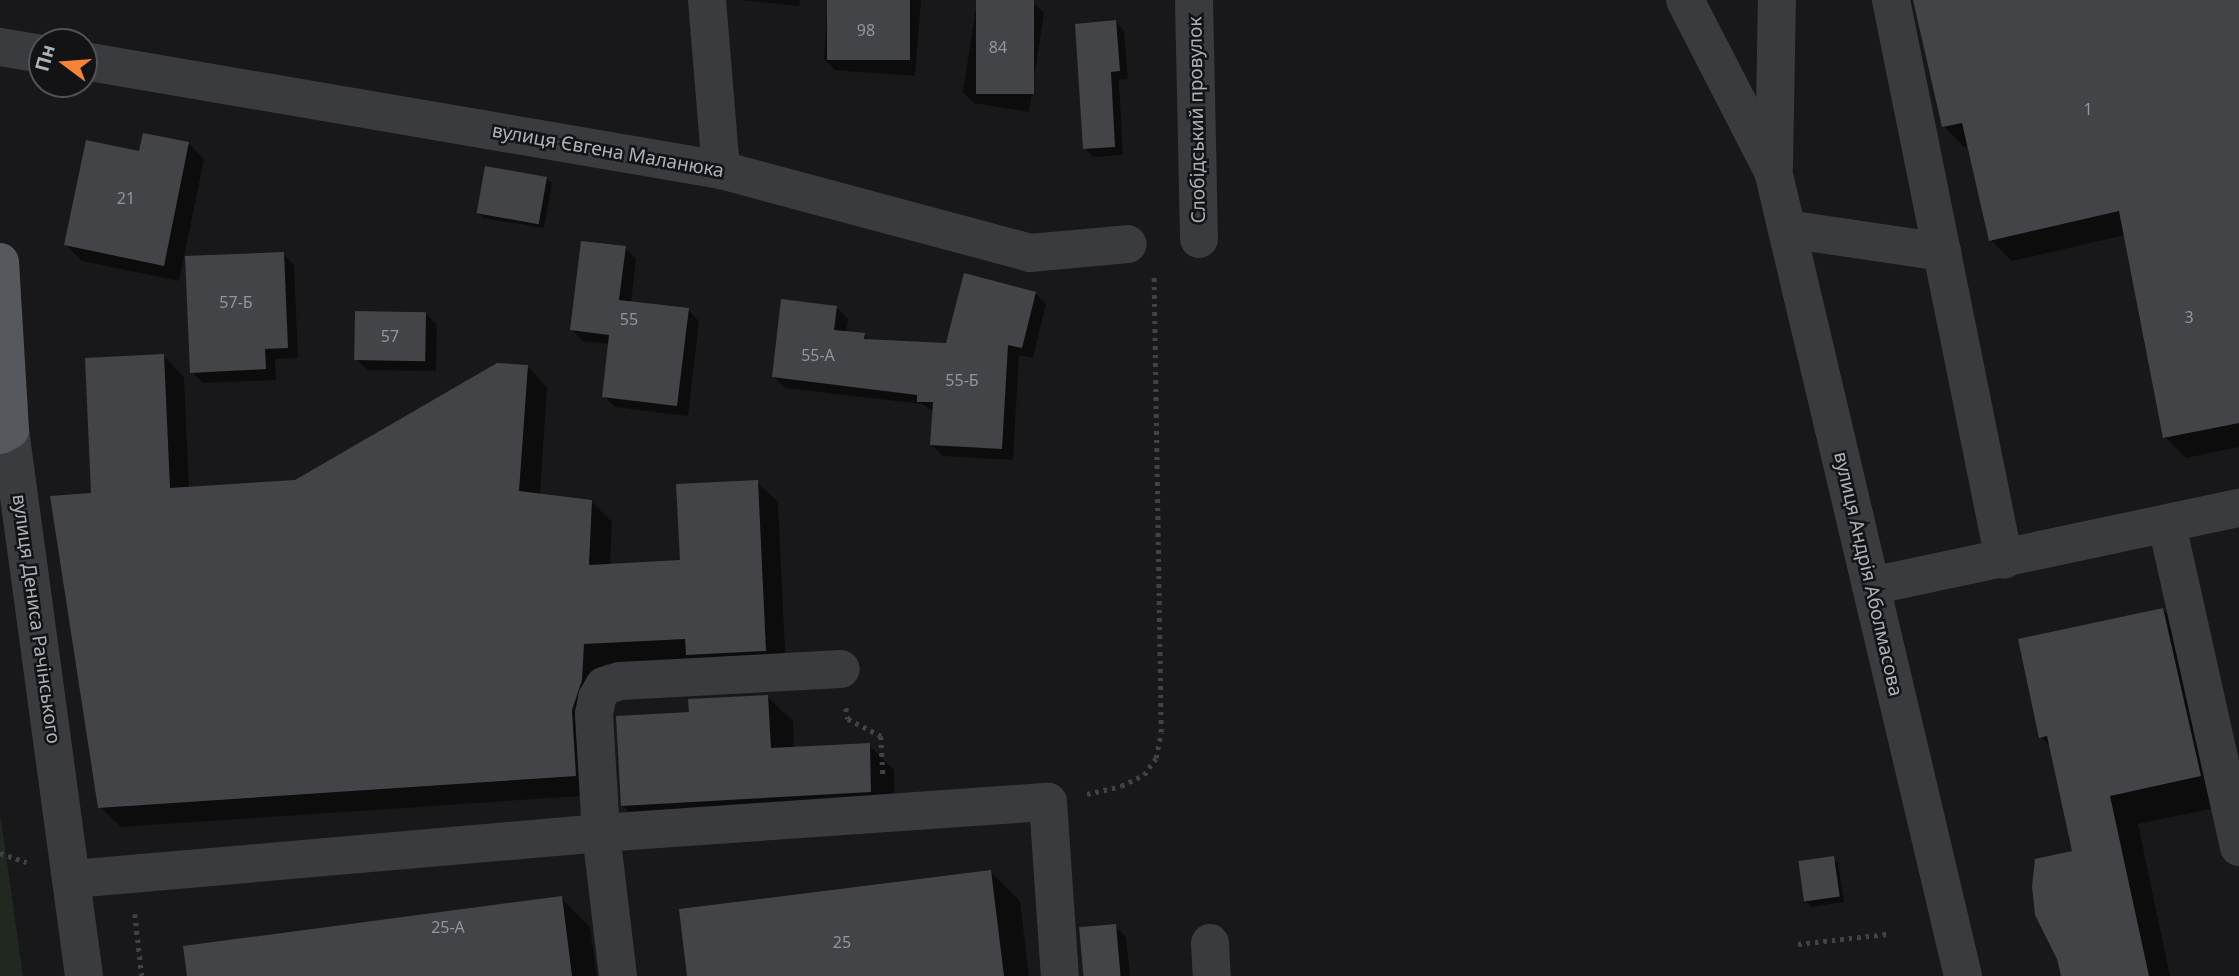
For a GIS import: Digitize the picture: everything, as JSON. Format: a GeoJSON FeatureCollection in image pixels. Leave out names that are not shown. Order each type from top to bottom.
{"type":"FeatureCollection","features":[{"type":"Feature","properties":{"kind":"main road","name":"вулиця Дениса Рачінського"},"geometry":{"type":"LineString","coordinates":[[0,262],[5,433]]}},
{"type":"Feature","properties":{"kind":"street"},"geometry":{"type":"LineString","coordinates":[[707,0],[721,170]]}},
{"type":"Feature","properties":{"kind":"street","name":"Слобідський провулок"},"geometry":{"type":"LineString","coordinates":[[1194,0],[1199,239]]}},
{"type":"Feature","properties":{"kind":"street","name":"вулиця Андрія Аболмасова"},"geometry":{"type":"LineString","coordinates":[[1685,0],[1773,171],[1963,976]]}},
{"type":"Feature","properties":{"kind":"street","name":"вулиця Андрія Аболмасова"},"geometry":{"type":"LineString","coordinates":[[1773,171],[1777,0]]}},
{"type":"Feature","properties":{"kind":"street"},"geometry":{"type":"LineString","coordinates":[[1891,0],[2004,560]]}},
{"type":"Feature","properties":{"kind":"street"},"geometry":{"type":"LineString","coordinates":[[0,47],[28,52]]}},
{"type":"Feature","properties":{"kind":"street","name":"вулиця Євгена Маланюка"},"geometry":{"type":"LineString","coordinates":[[98,63],[721,170],[1030,253],[1128,244]]}},
{"type":"Feature","properties":{"kind":"street"},"geometry":{"type":"LineString","coordinates":[[1787,229],[1942,252]]}},
{"type":"Feature","properties":{"kind":"street","name":"вулиця Дениса Рачінського"},"geometry":{"type":"LineString","coordinates":[[5,433],[73,879],[84,976]]}},
{"type":"Feature","properties":{"kind":"street"},"geometry":{"type":"LineString","coordinates":[[1871,586],[2239,509]]}},
{"type":"Feature","properties":{"kind":"street"},"geometry":{"type":"LineString","coordinates":[[2166,525],[2239,847]]}},
{"type":"Feature","properties":{"kind":"street"},"geometry":{"type":"LineString","coordinates":[[618,976],[601,833],[594,714],[597,698],[604,686],[620,681],[841,669]]}},
{"type":"Feature","properties":{"kind":"street"},"geometry":{"type":"LineString","coordinates":[[73,879],[601,833],[1048,802],[1060,976]]}},
{"type":"Feature","properties":{"kind":"path"},"geometry":{"type":"LineString","coordinates":[[1048,802],[1121,786],[1144,775],[1156,758],[1161,732],[1154,243],[1128,244]]}},
{"type":"Feature","properties":{"kind":"path"},"geometry":{"type":"LineString","coordinates":[[841,669],[848,719],[881,736],[885,813]]}},
{"type":"Feature","properties":{"kind":"path"},"geometry":{"type":"LineString","coordinates":[[130,874],[142,976]]}},
{"type":"Feature","properties":{"kind":"path"},"geometry":{"type":"LineString","coordinates":[[1798,944],[1887,934]]}},
{"type":"Feature","properties":{"kind":"shaded area"},"geometry":{"type":"Polygon","coordinates":[[[1,820],[23,976],[0,976],[1,820]]]}},
{"type":"Feature","properties":{"kind":"building"},"geometry":{"type":"Polygon","coordinates":[[[827,0],[910,0],[910,60],[827,60],[827,0]]]}},
{"type":"Feature","properties":{"kind":"building"},"geometry":{"type":"Polygon","coordinates":[[[976,0],[1034,0],[1034,94],[976,94],[976,0]]]}},
{"type":"Feature","properties":{"kind":"building"},"geometry":{"type":"Polygon","coordinates":[[[1913,0],[2239,0],[2239,423],[2163,438],[2119,211],[1989,241],[1962,123],[1942,127],[1913,0]]]}},
{"type":"Feature","properties":{"kind":"building"},"geometry":{"type":"Polygon","coordinates":[[[1116,20],[1120,71],[1111,72],[1115,147],[1083,149],[1075,24],[1116,20]]]}},
{"type":"Feature","properties":{"kind":"building"},"geometry":{"type":"Polygon","coordinates":[[[143,133],[189,142],[164,266],[64,245],[86,140],[139,151],[143,133]]]}},
{"type":"Feature","properties":{"kind":"building"},"geometry":{"type":"Polygon","coordinates":[[[485,166],[547,177],[539,224],[477,213],[485,166]]]}},
{"type":"Feature","properties":{"kind":"building"},"geometry":{"type":"Polygon","coordinates":[[[581,241],[626,246],[619,300],[689,308],[677,406],[602,397],[609,335],[570,330],[581,241]]]}},
{"type":"Feature","properties":{"kind":"building"},"geometry":{"type":"Polygon","coordinates":[[[284,252],[288,348],[265,349],[266,369],[190,373],[185,256],[284,252]]]}},
{"type":"Feature","properties":{"kind":"building"},"geometry":{"type":"Polygon","coordinates":[[[964,273],[1036,292],[1022,348],[1008,345],[1002,449],[930,445],[933,402],[917,402],[917,395],[772,377],[781,299],[837,306],[834,330],[865,333],[864,339],[946,343],[964,273]]]}},
{"type":"Feature","properties":{"kind":"building"},"geometry":{"type":"Polygon","coordinates":[[[355,311],[426,312],[425,361],[354,360],[355,311]]]}},
{"type":"Feature","properties":{"kind":"building"},"geometry":{"type":"Polygon","coordinates":[[[164,354],[170,488],[295,480],[497,363],[528,365],[519,491],[592,500],[589,565],[680,560],[676,484],[758,480],[766,651],[686,655],[685,639],[584,644],[582,680],[572,710],[576,776],[98,808],[50,496],[91,493],[85,358],[164,354]]]}},
{"type":"Feature","properties":{"kind":"building"},"geometry":{"type":"Polygon","coordinates":[[[2163,608],[2201,776],[2110,796],[2149,976],[2061,976],[2057,959],[2035,915],[2032,887],[2035,859],[2072,851],[2047,736],[2039,738],[2018,639],[2163,608]]]}},
{"type":"Feature","properties":{"kind":"building"},"geometry":{"type":"Polygon","coordinates":[[[768,695],[771,748],[870,743],[871,792],[621,806],[616,716],[689,712],[688,699],[768,695]]]}},
{"type":"Feature","properties":{"kind":"building"},"geometry":{"type":"Polygon","coordinates":[[[1834,856],[1840,897],[1804,902],[1798,861],[1834,856]]]}},
{"type":"Feature","properties":{"kind":"building"},"geometry":{"type":"Polygon","coordinates":[[[991,870],[1004,976],[687,976],[679,909],[991,870]]]}},
{"type":"Feature","properties":{"kind":"building"},"geometry":{"type":"Polygon","coordinates":[[[562,896],[572,976],[187,976],[183,946],[562,896]]]}},
{"type":"Feature","properties":{"kind":"building"},"geometry":{"type":"Polygon","coordinates":[[[1116,924],[1121,976],[1083,976],[1079,927],[1116,924]]]}}]}
